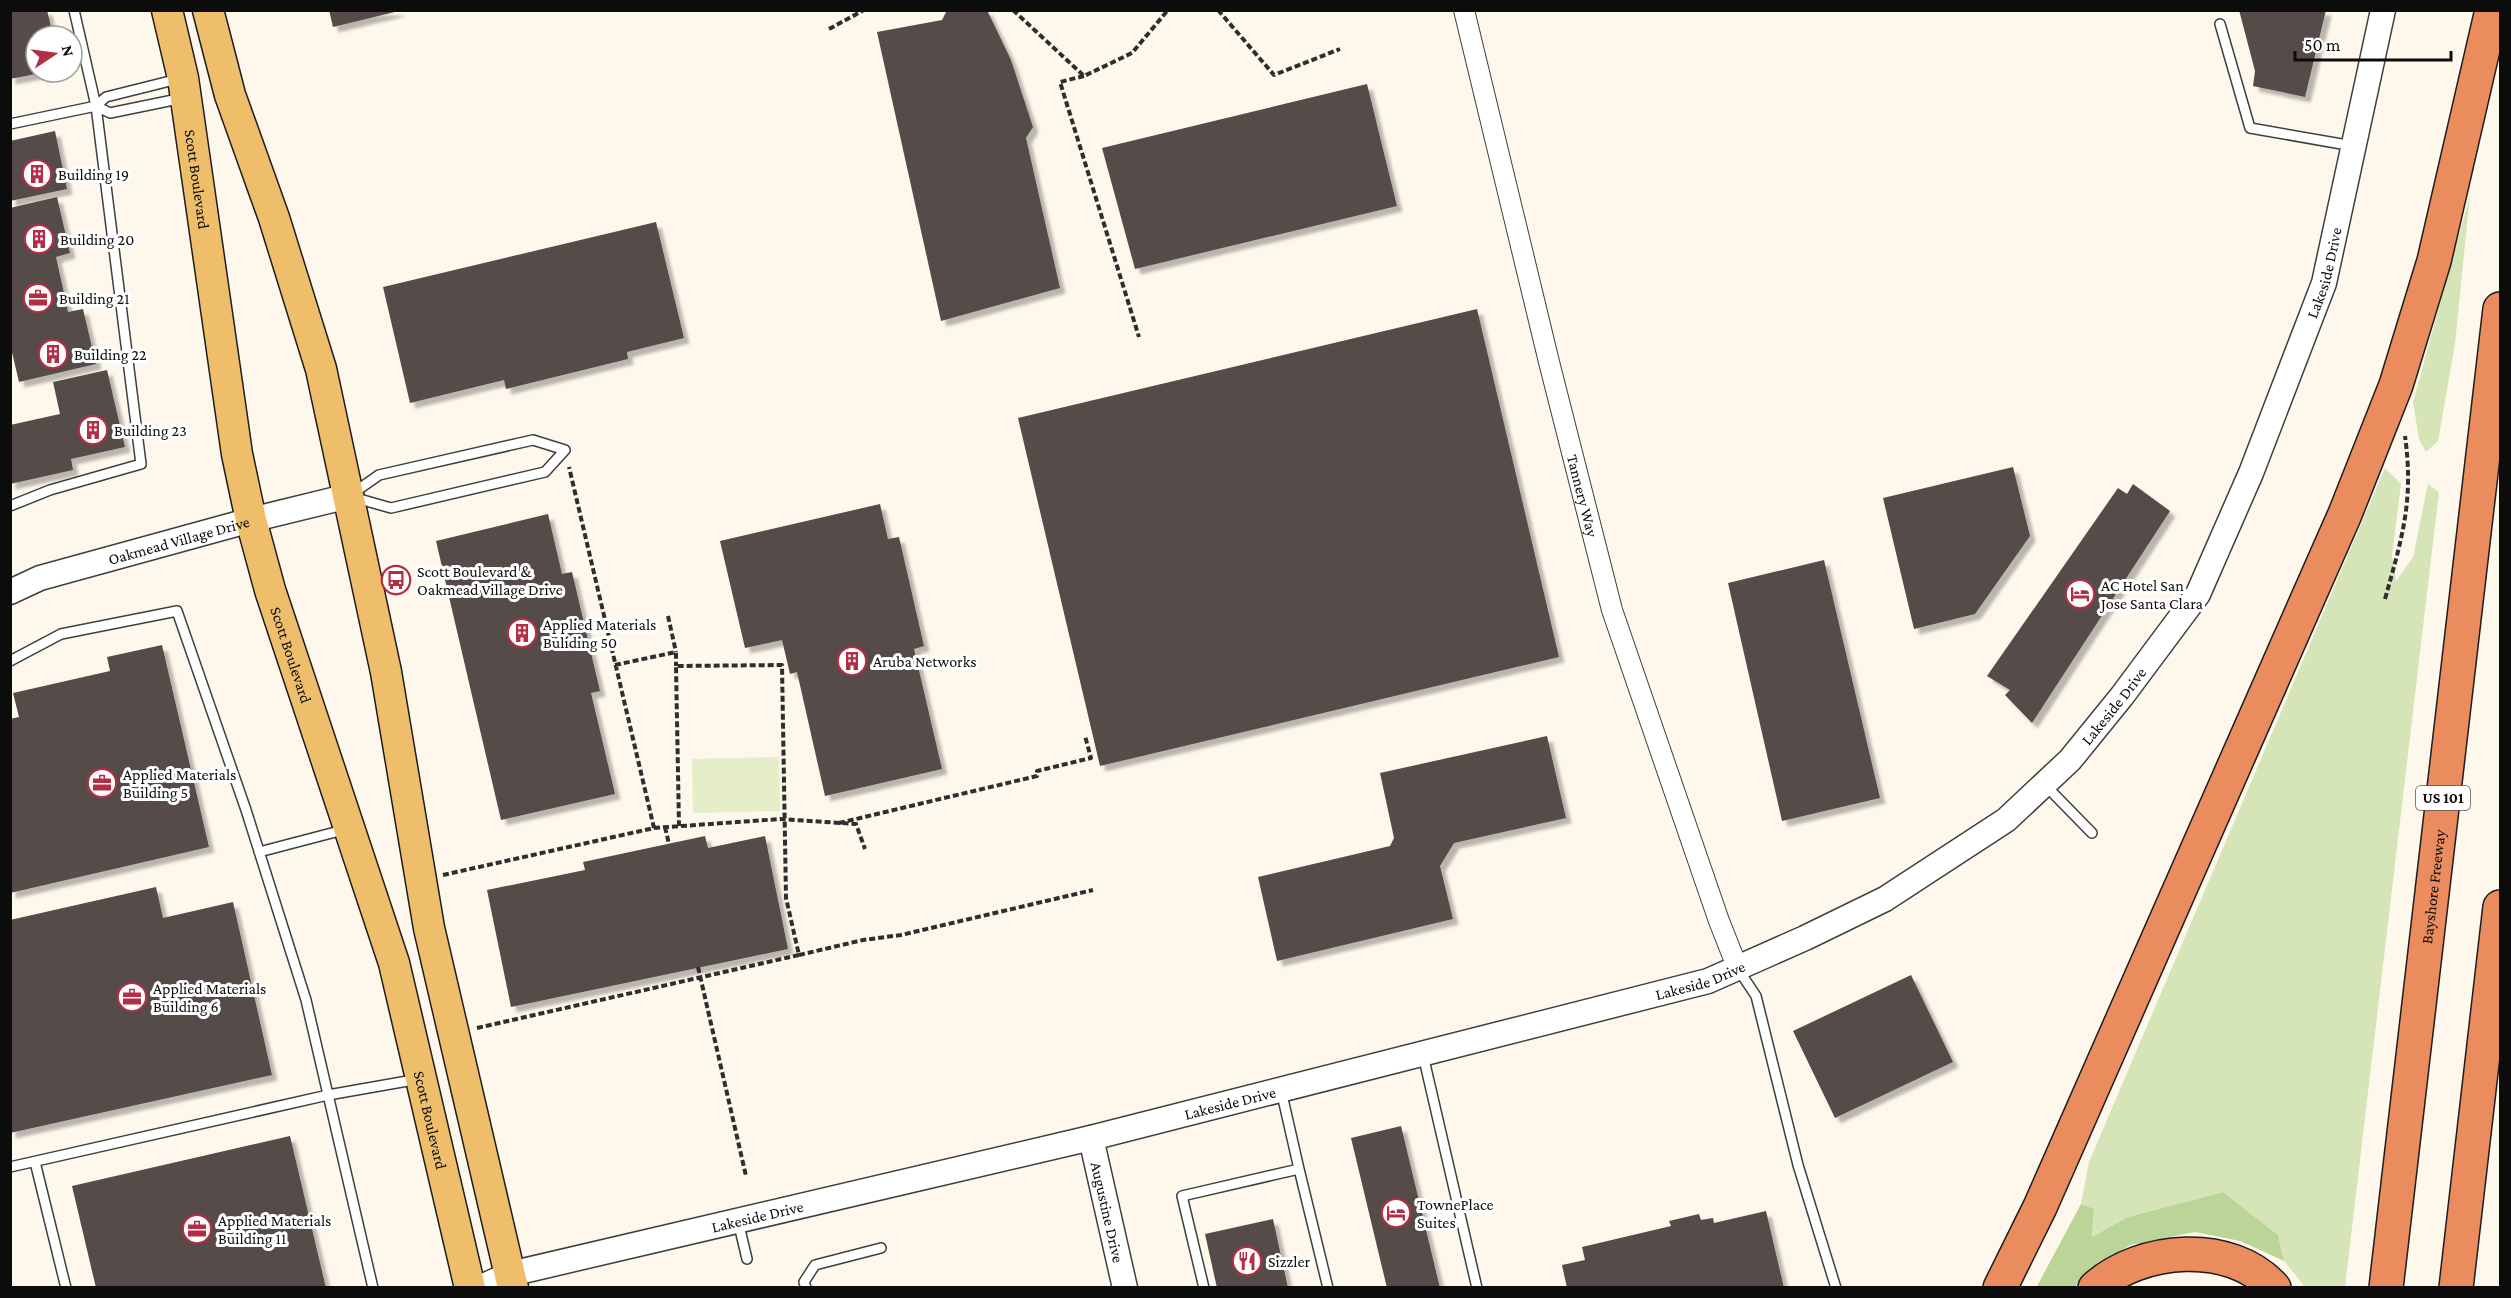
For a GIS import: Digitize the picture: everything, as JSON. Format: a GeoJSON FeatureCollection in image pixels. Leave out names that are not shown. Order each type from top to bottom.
{"type":"FeatureCollection","features":[{"type":"Feature","properties":{"kind":"highway"},"geometry":{"type":"LineString","coordinates":[[2000,1287],[2040,1207],[2341,525],[2396,386],[2434,261],[2492,10]]}},
{"type":"Feature","properties":{"kind":"highway","name":"Bayshore Freeway"},"geometry":{"type":"LineString","coordinates":[[2386,1287],[2500,309]]}},
{"type":"Feature","properties":{"kind":"highway"},"geometry":{"type":"LineString","coordinates":[[2458,1287],[2500,907]]}},
{"type":"Feature","properties":{"kind":"highway"},"geometry":{"type":"LineString","coordinates":[[2019,1287],[2040,1207]]}},
{"type":"Feature","properties":{"kind":"highway"},"geometry":{"type":"LineString","coordinates":[[2095,1287],[2118,1272],[2141,1263],[2163,1257],[2185,1255],[2230,1260],[2252,1271],[2274,1287]]}},
{"type":"Feature","properties":{"kind":"main road","name":"Scott Boulevard"},"geometry":{"type":"LineString","coordinates":[[167,10],[184,87],[237,454],[251,520],[270,590],[394,963],[470,1287]]}},
{"type":"Feature","properties":{"kind":"main road"},"geometry":{"type":"LineString","coordinates":[[208,10],[230,96],[274,218],[321,369],[350,495],[386,672],[429,928],[512,1281]]}},
{"type":"Feature","properties":{"kind":"street","name":"Tannery Way"},"geometry":{"type":"LineString","coordinates":[[1464,10],[1551,374],[1612,610],[1719,921],[1738,969]]}},
{"type":"Feature","properties":{"kind":"street","name":"Lakeside Drive"},"geometry":{"type":"LineString","coordinates":[[480,1287],[512,1281],[738,1221],[1091,1138],[1708,981],[1885,899],[2006,820],[2070,760],[2122,696],[2198,594],[2251,473],[2324,283],[2383,10]]}},
{"type":"Feature","properties":{"kind":"street","name":"Oakmead Village Drive"},"geometry":{"type":"LineString","coordinates":[[10,592],[40,578],[350,495]]}},
{"type":"Feature","properties":{"kind":"street","name":"Augustine Drive"},"geometry":{"type":"LineString","coordinates":[[1091,1138],[1125,1287]]}},
{"type":"Feature","properties":{"kind":"lane"},"geometry":{"type":"LineString","coordinates":[[10,506],[50,490],[141,464],[96,106],[74,10]]}},
{"type":"Feature","properties":{"kind":"lane"},"geometry":{"type":"LineString","coordinates":[[2220,24],[2250,128],[2353,146]]}},
{"type":"Feature","properties":{"kind":"lane"},"geometry":{"type":"LineString","coordinates":[[96,106],[110,113],[184,87]]}},
{"type":"Feature","properties":{"kind":"lane"},"geometry":{"type":"LineString","coordinates":[[10,124],[96,106],[106,97],[184,87]]}},
{"type":"Feature","properties":{"kind":"lane"},"geometry":{"type":"LineString","coordinates":[[533,440],[565,450],[544,472],[391,508],[350,495],[379,475],[533,440]]}},
{"type":"Feature","properties":{"kind":"lane"},"geometry":{"type":"LineString","coordinates":[[10,661],[61,634],[177,611],[259,852],[306,1000],[373,1287]]}},
{"type":"Feature","properties":{"kind":"lane"},"geometry":{"type":"LineString","coordinates":[[2044,784],[2092,833]]}},
{"type":"Feature","properties":{"kind":"lane"},"geometry":{"type":"LineString","coordinates":[[259,852],[350,828]]}},
{"type":"Feature","properties":{"kind":"lane"},"geometry":{"type":"LineString","coordinates":[[1738,969],[1756,996],[1798,1165],[1836,1287]]}},
{"type":"Feature","properties":{"kind":"lane"},"geometry":{"type":"LineString","coordinates":[[1423,1053],[1477,1287]]}},
{"type":"Feature","properties":{"kind":"lane"},"geometry":{"type":"LineString","coordinates":[[10,1167],[328,1095],[421,1078]]}},
{"type":"Feature","properties":{"kind":"lane"},"geometry":{"type":"LineString","coordinates":[[1281,1088],[1328,1287]]}},
{"type":"Feature","properties":{"kind":"lane"},"geometry":{"type":"LineString","coordinates":[[35,1162],[66,1287]]}},
{"type":"Feature","properties":{"kind":"lane"},"geometry":{"type":"LineString","coordinates":[[1204,1287],[1182,1196],[1299,1169]]}},
{"type":"Feature","properties":{"kind":"lane"},"geometry":{"type":"LineString","coordinates":[[738,1221],[747,1259]]}},
{"type":"Feature","properties":{"kind":"lane"},"geometry":{"type":"LineString","coordinates":[[806,1287],[804,1282],[815,1264],[881,1248]]}},
{"type":"Feature","properties":{"kind":"path"},"geometry":{"type":"LineString","coordinates":[[829,29],[864,10]]}},
{"type":"Feature","properties":{"kind":"path"},"geometry":{"type":"LineString","coordinates":[[1013,10],[1084,76]]}},
{"type":"Feature","properties":{"kind":"path"},"geometry":{"type":"LineString","coordinates":[[1138,337],[1060,82],[1084,76],[1132,53],[1168,10]]}},
{"type":"Feature","properties":{"kind":"path"},"geometry":{"type":"LineString","coordinates":[[1218,10],[1274,75],[1341,49]]}},
{"type":"Feature","properties":{"kind":"path"},"geometry":{"type":"LineString","coordinates":[[2385,599],[2403,534],[2409,498],[2409,467],[2403,425]]}},
{"type":"Feature","properties":{"kind":"path"},"geometry":{"type":"LineString","coordinates":[[565,450],[654,828]]}},
{"type":"Feature","properties":{"kind":"path"},"geometry":{"type":"LineString","coordinates":[[668,616],[676,652],[679,826]]}},
{"type":"Feature","properties":{"kind":"path"},"geometry":{"type":"LineString","coordinates":[[615,665],[676,652]]}},
{"type":"Feature","properties":{"kind":"path"},"geometry":{"type":"LineString","coordinates":[[676,666],[782,665],[786,897],[799,955]]}},
{"type":"Feature","properties":{"kind":"path"},"geometry":{"type":"LineString","coordinates":[[839,823],[1037,776],[1036,771],[1091,758],[1085,736]]}},
{"type":"Feature","properties":{"kind":"path"},"geometry":{"type":"LineString","coordinates":[[439,876],[654,828],[679,826],[784,820],[856,824],[865,849]]}},
{"type":"Feature","properties":{"kind":"path"},"geometry":{"type":"LineString","coordinates":[[665,827],[669,844]]}},
{"type":"Feature","properties":{"kind":"path"},"geometry":{"type":"LineString","coordinates":[[471,1030],[1093,890]]}},
{"type":"Feature","properties":{"kind":"path"},"geometry":{"type":"LineString","coordinates":[[698,967],[746,1176]]}},
{"type":"Feature","properties":{"kind":"green space"},"geometry":{"type":"Polygon","coordinates":[[[2470,195],[2455,344],[2438,441],[2426,452],[2419,439],[2413,402],[2470,195]]]}},
{"type":"Feature","properties":{"kind":"green space"},"geometry":{"type":"Polygon","coordinates":[[[2385,468],[2401,484],[2392,556],[2396,581],[2413,557],[2428,484],[2439,492],[2345,1287],[2305,1287],[2284,1261],[2278,1235],[2223,1192],[2128,1217],[2092,1237],[2094,1210],[2081,1204],[2089,1162],[2385,468]]]}},
{"type":"Feature","properties":{"kind":"green space"},"geometry":{"type":"Polygon","coordinates":[[[779,757],[780,811],[693,813],[692,759],[779,757]]]}},
{"type":"Feature","properties":{"kind":"green space"},"geometry":{"type":"Polygon","coordinates":[[[2223,1192],[2278,1235],[2284,1261],[2240,1241],[2195,1232],[2130,1245],[2079,1280],[2075,1287],[2036,1288],[2081,1204],[2094,1209],[2092,1237],[2128,1217],[2223,1192]]]}},
{"type":"Feature","properties":{"kind":"building"},"geometry":{"type":"Polygon","coordinates":[[[10,10],[47,10],[50,24],[24,24],[24,76],[10,79],[10,10]]]}},
{"type":"Feature","properties":{"kind":"building"},"geometry":{"type":"Polygon","coordinates":[[[329,10],[399,10],[399,11],[333,27],[329,10]]]}},
{"type":"Feature","properties":{"kind":"building"},"geometry":{"type":"Polygon","coordinates":[[[947,10],[987,10],[1011,60],[1033,127],[1026,138],[1060,288],[941,321],[877,32],[942,20],[947,10]]]}},
{"type":"Feature","properties":{"kind":"building"},"geometry":{"type":"Polygon","coordinates":[[[2239,10],[2326,10],[2305,97],[2253,86],[2255,71],[2239,10]]]}},
{"type":"Feature","properties":{"kind":"building"},"geometry":{"type":"Polygon","coordinates":[[[1367,84],[1397,206],[1135,269],[1102,148],[1367,84]]]}},
{"type":"Feature","properties":{"kind":"building","name":"Building 19"},"geometry":{"type":"Polygon","coordinates":[[[55,131],[67,189],[10,201],[10,141],[55,131]]]}},
{"type":"Feature","properties":{"kind":"building"},"geometry":{"type":"Polygon","coordinates":[[[57,197],[70,253],[56,257],[68,312],[83,309],[96,364],[19,382],[10,344],[10,208],[57,197]]]}},
{"type":"Feature","properties":{"kind":"building"},"geometry":{"type":"Polygon","coordinates":[[[656,222],[684,338],[627,352],[628,359],[506,389],[504,380],[410,403],[383,287],[656,222]]]}},
{"type":"Feature","properties":{"kind":"building"},"geometry":{"type":"Polygon","coordinates":[[[1477,309],[1559,657],[1100,766],[1018,418],[1477,309]]]}},
{"type":"Feature","properties":{"kind":"building"},"geometry":{"type":"Polygon","coordinates":[[[107,370],[125,447],[71,459],[73,470],[10,484],[10,425],[60,414],[53,382],[107,370]]]}},
{"type":"Feature","properties":{"kind":"building"},"geometry":{"type":"Polygon","coordinates":[[[2013,467],[2030,536],[1975,614],[1914,629],[1883,498],[2013,467]]]}},
{"type":"Feature","properties":{"kind":"building","name":"AC Hotel San Jose Santa Clara"},"geometry":{"type":"Polygon","coordinates":[[[2133,484],[2170,511],[2032,723],[2005,695],[2010,690],[1987,676],[2118,488],[2127,494],[2133,484]]]}},
{"type":"Feature","properties":{"kind":"building","name":"Aruba Networks"},"geometry":{"type":"Polygon","coordinates":[[[880,504],[888,539],[899,537],[924,646],[914,649],[942,769],[825,796],[797,672],[790,674],[782,640],[745,648],[720,541],[880,504]]]}},
{"type":"Feature","properties":{"kind":"building","name":"Applied Materials Buliding 50"},"geometry":{"type":"Polygon","coordinates":[[[548,514],[562,574],[572,572],[600,691],[591,693],[615,794],[501,820],[436,541],[548,514]]]}},
{"type":"Feature","properties":{"kind":"building"},"geometry":{"type":"Polygon","coordinates":[[[1824,560],[1880,798],[1782,821],[1728,583],[1824,560]]]}},
{"type":"Feature","properties":{"kind":"building","name":"Applied Materials Building 5"},"geometry":{"type":"Polygon","coordinates":[[[162,645],[209,847],[10,893],[10,719],[19,717],[13,693],[110,671],[107,657],[162,645]]]}},
{"type":"Feature","properties":{"kind":"building"},"geometry":{"type":"Polygon","coordinates":[[[1547,736],[1566,818],[1454,843],[1440,866],[1453,919],[1277,961],[1258,877],[1390,846],[1394,838],[1380,773],[1547,736]]]}},
{"type":"Feature","properties":{"kind":"building"},"geometry":{"type":"Polygon","coordinates":[[[705,836],[708,848],[765,836],[788,949],[511,1007],[487,890],[585,870],[583,862],[705,836]]]}},
{"type":"Feature","properties":{"kind":"building","name":"Applied Materials Building 6"},"geometry":{"type":"Polygon","coordinates":[[[156,887],[163,918],[233,902],[272,1075],[10,1133],[10,920],[156,887]]]}},
{"type":"Feature","properties":{"kind":"building"},"geometry":{"type":"Polygon","coordinates":[[[1911,975],[1953,1062],[1835,1118],[1793,1031],[1911,975]]]}},
{"type":"Feature","properties":{"kind":"building","name":"TownePlace Suites"},"geometry":{"type":"Polygon","coordinates":[[[1401,1126],[1440,1288],[1387,1288],[1351,1138],[1401,1126]]]}},
{"type":"Feature","properties":{"kind":"building","name":"Applied Materials Building 11"},"geometry":{"type":"Polygon","coordinates":[[[290,1136],[326,1288],[96,1288],[72,1186],[290,1136]]]}},
{"type":"Feature","properties":{"kind":"building"},"geometry":{"type":"Polygon","coordinates":[[[1766,1211],[1784,1288],[1567,1288],[1562,1265],[1585,1260],[1582,1247],[1671,1226],[1669,1221],[1699,1214],[1701,1220],[1713,1218],[1714,1223],[1766,1211]]]}},
{"type":"Feature","properties":{"kind":"building","name":"Sizzler"},"geometry":{"type":"Polygon","coordinates":[[[1273,1219],[1288,1288],[1217,1288],[1205,1234],[1273,1219]]]}},
{"type":"Feature","properties":{"kind":"place","name":"Building 19"},"geometry":{"type":"Point","coordinates":[37,174]}},
{"type":"Feature","properties":{"kind":"place","name":"Building 20"},"geometry":{"type":"Point","coordinates":[39,239]}},
{"type":"Feature","properties":{"kind":"place","name":"Building 21"},"geometry":{"type":"Point","coordinates":[38,298]}},
{"type":"Feature","properties":{"kind":"place","name":"Building 22"},"geometry":{"type":"Point","coordinates":[53,354]}},
{"type":"Feature","properties":{"kind":"place","name":"Building 23"},"geometry":{"type":"Point","coordinates":[93,430]}},
{"type":"Feature","properties":{"kind":"place","name":"Scott Boulevard & Oakmead Village Drive"},"geometry":{"type":"Point","coordinates":[396,580]}},
{"type":"Feature","properties":{"kind":"place","name":"AC Hotel San Jose Santa Clara"},"geometry":{"type":"Point","coordinates":[2080,594]}},
{"type":"Feature","properties":{"kind":"place","name":"Applied Materials Buliding 50"},"geometry":{"type":"Point","coordinates":[522,633]}},
{"type":"Feature","properties":{"kind":"place","name":"Aruba Networks"},"geometry":{"type":"Point","coordinates":[852,661]}},
{"type":"Feature","properties":{"kind":"place","name":"Applied Materials Building 5"},"geometry":{"type":"Point","coordinates":[102,783]}},
{"type":"Feature","properties":{"kind":"place","name":"Applied Materials Building 6"},"geometry":{"type":"Point","coordinates":[132,997]}},
{"type":"Feature","properties":{"kind":"place","name":"TownePlace Suites"},"geometry":{"type":"Point","coordinates":[1396,1213]}},
{"type":"Feature","properties":{"kind":"place","name":"Applied Materials Building 11"},"geometry":{"type":"Point","coordinates":[197,1229]}},
{"type":"Feature","properties":{"kind":"place","name":"Sizzler"},"geometry":{"type":"Point","coordinates":[1247,1261]}}]}
